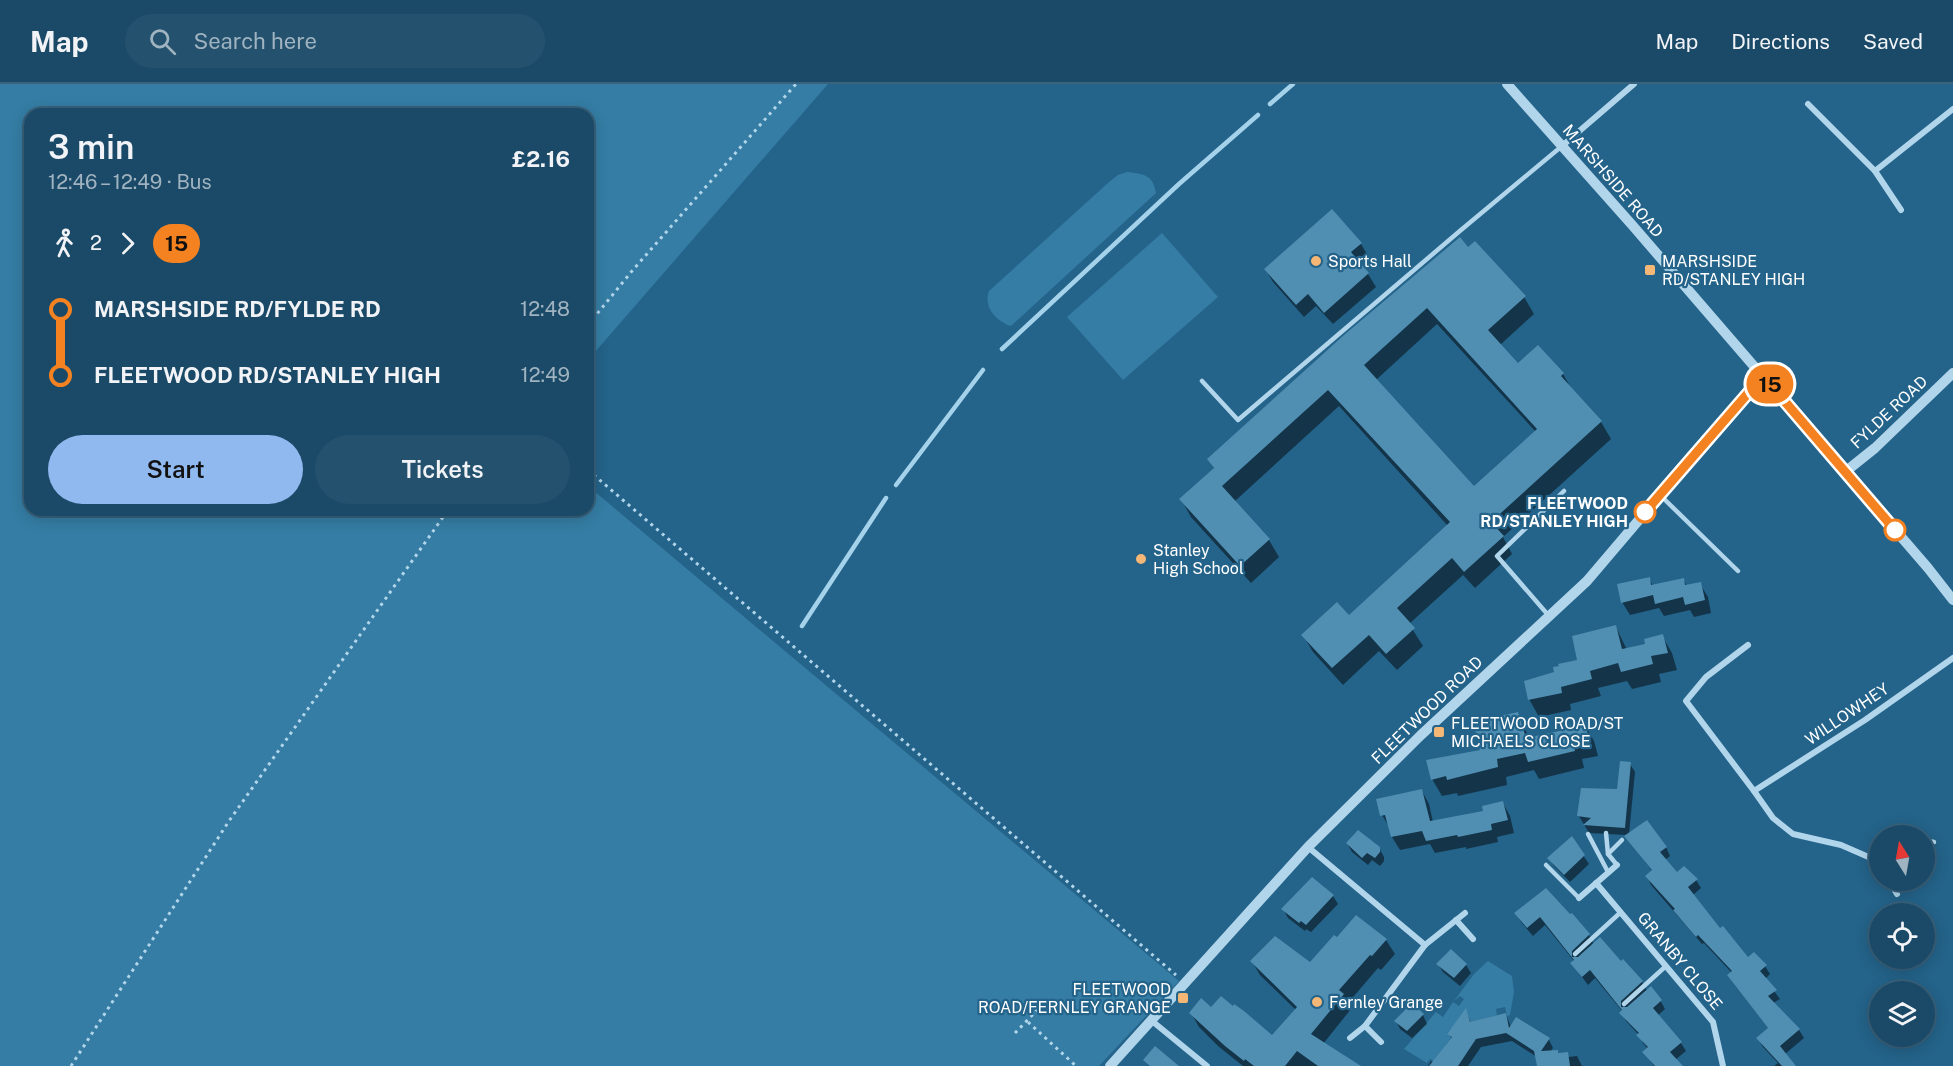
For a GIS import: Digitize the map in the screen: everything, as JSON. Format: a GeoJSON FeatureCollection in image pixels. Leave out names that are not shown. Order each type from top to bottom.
{"type":"FeatureCollection","features":[{"type":"Feature","properties":{"kind":"street","name":"MARSHSIDE ROAD"},"geometry":{"type":"LineString","coordinates":[[1507,84],[1763,376],[1952,597]]}},
{"type":"Feature","properties":{"kind":"street"},"geometry":{"type":"LineString","coordinates":[[1562,146],[1634,84]]}},
{"type":"Feature","properties":{"kind":"street"},"geometry":{"type":"LineString","coordinates":[[1808,104],[1875,171],[1901,210]]}},
{"type":"Feature","properties":{"kind":"street"},"geometry":{"type":"LineString","coordinates":[[1875,171],[1953,109]]}},
{"type":"Feature","properties":{"kind":"street","name":"FYLDE ROAD"},"geometry":{"type":"LineString","coordinates":[[1845,472],[1875,448],[1953,373]]}},
{"type":"Feature","properties":{"kind":"street","name":"FLEETWOOD ROAD"},"geometry":{"type":"LineString","coordinates":[[1110,1066],[1308,847],[1421,735],[1587,581],[1763,376]]}},
{"type":"Feature","properties":{"kind":"street"},"geometry":{"type":"LineString","coordinates":[[1748,645],[1706,677],[1686,701],[1773,818],[1793,834],[1841,845],[1869,857]]}},
{"type":"Feature","properties":{"kind":"street","name":"WILLOWHEY"},"geometry":{"type":"LineString","coordinates":[[1754,791],[1865,720],[1953,658]]}},
{"type":"Feature","properties":{"kind":"street"},"geometry":{"type":"LineString","coordinates":[[1308,847],[1425,945]]}},
{"type":"Feature","properties":{"kind":"street"},"geometry":{"type":"LineString","coordinates":[[1579,898],[1617,865]]}},
{"type":"Feature","properties":{"kind":"street","name":"GRANBY CLOSE"},"geometry":{"type":"LineString","coordinates":[[1596,883],[1713,1022],[1724,1066]]}},
{"type":"Feature","properties":{"kind":"street"},"geometry":{"type":"LineString","coordinates":[[1350,1038],[1365,1026],[1425,945],[1465,913]]}},
{"type":"Feature","properties":{"kind":"street"},"geometry":{"type":"LineString","coordinates":[[1456,920],[1473,939]]}},
{"type":"Feature","properties":{"kind":"street"},"geometry":{"type":"LineString","coordinates":[[1152,1021],[1207,1066]]}},
{"type":"Feature","properties":{"kind":"street"},"geometry":{"type":"LineString","coordinates":[[1365,1026],[1381,1042]]}},
{"type":"Feature","properties":{"kind":"lane"},"geometry":{"type":"LineString","coordinates":[[1202,381],[1239,420],[1562,146]]}},
{"type":"Feature","properties":{"kind":"lane"},"geometry":{"type":"LineString","coordinates":[[1549,616],[1497,556],[1564,491]]}},
{"type":"Feature","properties":{"kind":"lane"},"geometry":{"type":"LineString","coordinates":[[1660,495],[1738,571]]}},
{"type":"Feature","properties":{"kind":"lane"},"geometry":{"type":"LineString","coordinates":[[1606,833],[1608,854],[1617,865]]}},
{"type":"Feature","properties":{"kind":"lane"},"geometry":{"type":"LineString","coordinates":[[1588,834],[1608,872]]}},
{"type":"Feature","properties":{"kind":"lane"},"geometry":{"type":"LineString","coordinates":[[1608,854],[1622,840]]}},
{"type":"Feature","properties":{"kind":"lane"},"geometry":{"type":"LineString","coordinates":[[1546,865],[1579,898]]}},
{"type":"Feature","properties":{"kind":"lane"},"geometry":{"type":"LineString","coordinates":[[1575,954],[1622,912]]}},
{"type":"Feature","properties":{"kind":"lane"},"geometry":{"type":"LineString","coordinates":[[1624,1004],[1666,966]]}},
{"type":"Feature","properties":{"kind":"path"},"geometry":{"type":"LineString","coordinates":[[594,318],[796,84]]}},
{"type":"Feature","properties":{"kind":"path"},"geometry":{"type":"LineString","coordinates":[[594,475],[1186,984]]}},
{"type":"Feature","properties":{"kind":"path"},"geometry":{"type":"LineString","coordinates":[[71,1066],[229,821],[444,516]]}},
{"type":"Feature","properties":{"kind":"path"},"geometry":{"type":"LineString","coordinates":[[1015,1033],[1040,1007]]}},
{"type":"Feature","properties":{"kind":"path"},"geometry":{"type":"LineString","coordinates":[[1028,1022],[1076,1066]]}},
{"type":"Feature","properties":{"kind":"shaded area"},"geometry":{"type":"Polygon","coordinates":[[[0,84],[828,84],[594,353],[594,108],[24,108],[24,516],[594,516],[594,491],[1179,981],[1099,1066],[0,1066],[0,84]]]}},
{"type":"Feature","properties":{"kind":"shaded area"},"geometry":{"type":"Polygon","coordinates":[[[1127,172],[1146,176],[1155,187],[1156,193],[1011,326],[1000,321],[989,308],[989,291],[1109,182],[1127,172]]]}},
{"type":"Feature","properties":{"kind":"shaded area"},"geometry":{"type":"Polygon","coordinates":[[[1162,233],[1218,297],[1123,380],[1067,317],[1162,233]]]}},
{"type":"Feature","properties":{"kind":"shaded area"},"geometry":{"type":"Polygon","coordinates":[[[1488,961],[1512,976],[1514,992],[1510,1015],[1507,1016],[1505,1007],[1496,1009],[1497,1015],[1452,1028],[1447,1033],[1452,1036],[1434,1061],[1430,1059],[1427,1063],[1404,1049],[1436,1012],[1443,1017],[1453,1002],[1459,1006],[1464,999],[1460,996],[1454,1001],[1474,974],[1488,961]]]}},
{"type":"Feature","properties":{"kind":"building","name":"Sports Hall"},"geometry":{"type":"Polygon","coordinates":[[[1332,209],[1362,243],[1351,252],[1369,273],[1324,313],[1308,294],[1296,305],[1264,269],[1332,209]]]}},
{"type":"Feature","properties":{"kind":"building"},"geometry":{"type":"Polygon","coordinates":[[[1460,237],[1468,247],[1475,241],[1526,296],[1488,330],[1518,363],[1538,345],[1564,373],[1561,376],[1602,421],[1491,522],[1504,536],[1464,572],[1452,558],[1397,608],[1415,628],[1386,654],[1369,635],[1332,668],[1301,635],[1337,602],[1349,615],[1450,522],[1328,390],[1222,486],[1270,539],[1240,566],[1179,499],[1214,468],[1207,459],[1344,335],[1460,237]],[[1427,308],[1364,365],[1474,486],[1537,429],[1427,308]]]}},
{"type":"Feature","properties":{"kind":"building"},"geometry":{"type":"Polygon","coordinates":[[[1650,577],[1651,585],[1684,578],[1685,585],[1701,582],[1705,600],[1685,605],[1683,597],[1655,604],[1653,595],[1621,603],[1617,584],[1650,577]]]}},
{"type":"Feature","properties":{"kind":"building"},"geometry":{"type":"Polygon","coordinates":[[[1616,625],[1622,649],[1645,644],[1644,639],[1663,634],[1668,653],[1651,656],[1653,664],[1621,672],[1618,663],[1590,671],[1592,679],[1561,687],[1562,693],[1528,700],[1524,681],[1554,672],[1553,667],[1559,666],[1558,664],[1577,660],[1572,636],[1616,625]]]}},
{"type":"Feature","properties":{"kind":"building"},"geometry":{"type":"Polygon","coordinates":[[[1518,712],[1526,738],[1564,730],[1563,726],[1585,722],[1589,739],[1573,742],[1575,751],[1528,762],[1525,753],[1497,759],[1498,767],[1447,780],[1446,776],[1431,780],[1426,760],[1480,750],[1473,722],[1518,712]]]}},
{"type":"Feature","properties":{"kind":"building"},"geometry":{"type":"Polygon","coordinates":[[[1620,761],[1631,762],[1625,828],[1583,825],[1591,818],[1577,816],[1581,788],[1617,789],[1620,761]]]}},
{"type":"Feature","properties":{"kind":"building"},"geometry":{"type":"Polygon","coordinates":[[[1422,789],[1430,821],[1483,811],[1482,806],[1503,801],[1508,820],[1491,824],[1492,830],[1458,837],[1457,835],[1426,841],[1422,831],[1391,837],[1385,815],[1380,816],[1376,799],[1422,789]]]}},
{"type":"Feature","properties":{"kind":"building"},"geometry":{"type":"Polygon","coordinates":[[[1647,820],[1667,847],[1660,852],[1677,872],[1684,866],[1698,879],[1688,887],[1720,928],[1723,926],[1748,957],[1754,952],[1767,965],[1760,971],[1777,990],[1768,996],[1800,1029],[1780,1046],[1796,1066],[1782,1066],[1756,1038],[1768,1028],[1727,975],[1732,971],[1698,935],[1696,937],[1673,910],[1675,909],[1645,876],[1652,870],[1624,836],[1647,820]]]}},
{"type":"Feature","properties":{"kind":"building"},"geometry":{"type":"Polygon","coordinates":[[[1358,830],[1380,847],[1380,852],[1375,858],[1367,853],[1362,858],[1346,843],[1358,830]]]}},
{"type":"Feature","properties":{"kind":"building"},"geometry":{"type":"Polygon","coordinates":[[[1572,836],[1585,855],[1564,875],[1547,858],[1572,836]]]}},
{"type":"Feature","properties":{"kind":"building"},"geometry":{"type":"Polygon","coordinates":[[[1312,877],[1334,895],[1306,925],[1301,921],[1299,923],[1281,909],[1312,877]]]}},
{"type":"Feature","properties":{"kind":"building"},"geometry":{"type":"Polygon","coordinates":[[[1546,888],[1590,934],[1572,951],[1572,957],[1578,957],[1600,937],[1643,981],[1621,1001],[1621,1007],[1627,1007],[1651,986],[1662,1000],[1653,1008],[1682,1042],[1670,1052],[1683,1066],[1655,1066],[1642,1052],[1648,1047],[1636,1035],[1639,1033],[1619,1013],[1622,1010],[1590,970],[1582,977],[1570,963],[1574,960],[1540,917],[1527,928],[1514,913],[1546,888]]]}},
{"type":"Feature","properties":{"kind":"building","name":"Fernley Grange"},"geometry":{"type":"Polygon","coordinates":[[[1356,915],[1387,939],[1339,990],[1344,994],[1311,1034],[1361,1066],[1318,1066],[1297,1051],[1285,1066],[1254,1066],[1225,1046],[1189,1013],[1201,998],[1211,1007],[1221,996],[1233,1006],[1234,1004],[1244,1011],[1272,1035],[1297,1007],[1250,961],[1275,936],[1310,962],[1334,935],[1337,937],[1356,915]]]}},
{"type":"Feature","properties":{"kind":"building"},"geometry":{"type":"Polygon","coordinates":[[[1451,949],[1467,964],[1454,978],[1436,964],[1451,949]]]}},
{"type":"Feature","properties":{"kind":"building"},"geometry":{"type":"Polygon","coordinates":[[[1412,1003],[1424,1014],[1407,1031],[1394,1021],[1412,1003]]]}},
{"type":"Feature","properties":{"kind":"building"},"geometry":{"type":"Polygon","coordinates":[[[1466,1008],[1470,1022],[1506,1013],[1509,1028],[1516,1017],[1550,1038],[1541,1051],[1568,1052],[1570,1066],[1537,1066],[1534,1051],[1506,1033],[1476,1039],[1458,1066],[1429,1066],[1452,1037],[1447,1034],[1466,1008]]]}},
{"type":"Feature","properties":{"kind":"building"},"geometry":{"type":"Polygon","coordinates":[[[1155,1046],[1179,1066],[1150,1066],[1143,1060],[1155,1046]]]}},
{"type":"Feature","properties":{"kind":"waterway"},"geometry":{"type":"LineString","coordinates":[[1270,104],[1293,84]]}},
{"type":"Feature","properties":{"kind":"waterway"},"geometry":{"type":"LineString","coordinates":[[1002,349],[1179,184],[1258,115]]}},
{"type":"Feature","properties":{"kind":"waterway"},"geometry":{"type":"LineString","coordinates":[[896,485],[983,370]]}},
{"type":"Feature","properties":{"kind":"waterway"},"geometry":{"type":"LineString","coordinates":[[802,626],[886,498]]}},
{"type":"Feature","properties":{"kind":"bus line","name":"15"},"geometry":{"type":"LineString","coordinates":[[1645,512],[1763,376],[1895,530]]}},
{"type":"Feature","properties":{"kind":"place","name":"Sports Hall"},"geometry":{"type":"Point","coordinates":[1316,261]}},
{"type":"Feature","properties":{"kind":"place","name":"MARSHSIDE RD/STANLEY HIGH"},"geometry":{"type":"Point","coordinates":[1650,270]}},
{"type":"Feature","properties":{"kind":"place","name":"FLEETWOOD RD/STANLEY HIGH"},"geometry":{"type":"Point","coordinates":[1645,512]}},
{"type":"Feature","properties":{"kind":"place","name":"Stanley High School"},"geometry":{"type":"Point","coordinates":[1141,559]}},
{"type":"Feature","properties":{"kind":"place","name":"FLEETWOOD ROAD/ST MICHAELS CLOSE"},"geometry":{"type":"Point","coordinates":[1439,732]}},
{"type":"Feature","properties":{"kind":"place","name":"FLEETWOOD ROAD/FERNLEY GRANGE"},"geometry":{"type":"Point","coordinates":[1183,998]}},
{"type":"Feature","properties":{"kind":"place","name":"Fernley Grange"},"geometry":{"type":"Point","coordinates":[1317,1002]}}]}
